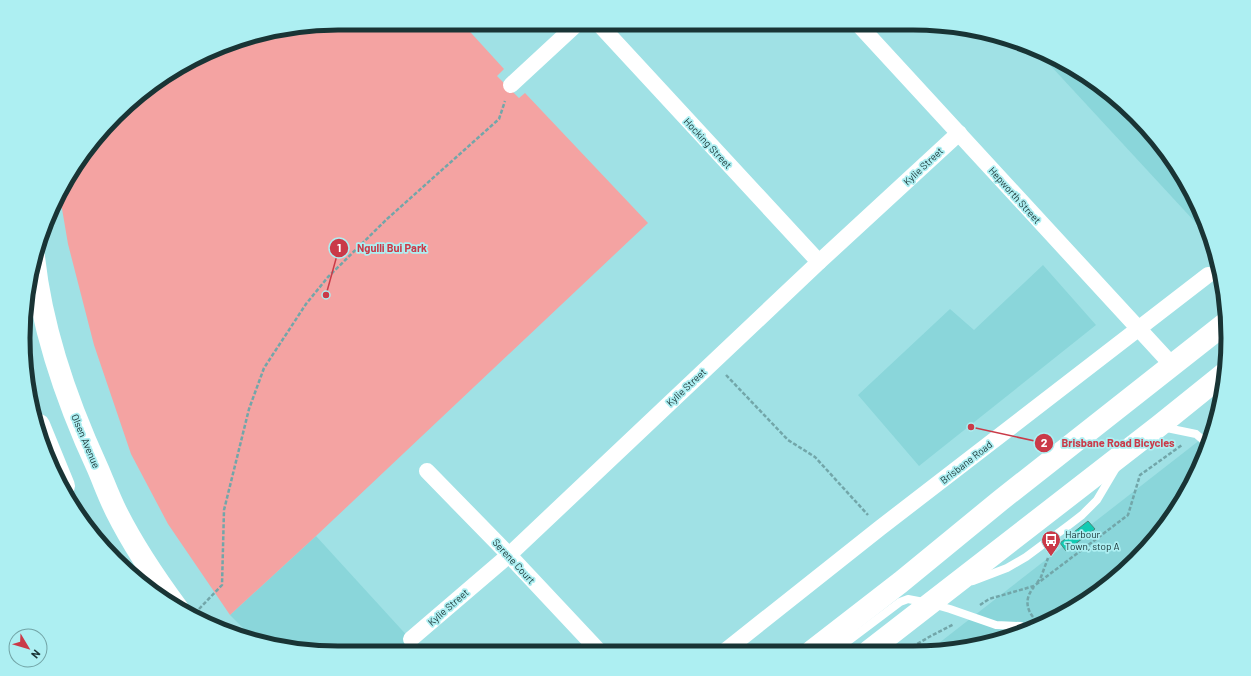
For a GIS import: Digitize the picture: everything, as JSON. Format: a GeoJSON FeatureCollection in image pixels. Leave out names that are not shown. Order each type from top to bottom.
{"type":"FeatureCollection","features":[{"type":"Feature","properties":{"kind":"main road","name":"Olsen Avenue"},"geometry":{"type":"LineString","coordinates":[[36,277],[47,330],[61,378],[81,432],[116,511],[157,580],[178,601]]}},
{"type":"Feature","properties":{"kind":"main road"},"geometry":{"type":"LineString","coordinates":[[818,646],[1220,327]]}},
{"type":"Feature","properties":{"kind":"main road"},"geometry":{"type":"LineString","coordinates":[[875,646],[1218,378]]}},
{"type":"Feature","properties":{"kind":"street"},"geometry":{"type":"LineString","coordinates":[[510,85],[570,30]]}},
{"type":"Feature","properties":{"kind":"street","name":"Hocking Street"},"geometry":{"type":"LineString","coordinates":[[604,30],[819,262]]}},
{"type":"Feature","properties":{"kind":"street","name":"Hepworth Street"},"geometry":{"type":"LineString","coordinates":[[864,30],[1138,330],[1173,366]]}},
{"type":"Feature","properties":{"kind":"street","name":"Kylie Street"},"geometry":{"type":"LineString","coordinates":[[411,639],[509,555],[819,262],[959,133]]}},
{"type":"Feature","properties":{"kind":"street","name":"Brisbane Road"},"geometry":{"type":"LineString","coordinates":[[731,646],[880,528],[1208,275]]}},
{"type":"Feature","properties":{"kind":"street","name":"Serene Court"},"geometry":{"type":"LineString","coordinates":[[427,471],[509,555],[593,646]]}},
{"type":"Feature","properties":{"kind":"lane"},"geometry":{"type":"LineString","coordinates":[[1158,426],[1196,434],[1204,441]]}},
{"type":"Feature","properties":{"kind":"lane"},"geometry":{"type":"LineString","coordinates":[[948,589],[1007,568],[1046,543],[1082,515],[1097,500],[1114,473],[1123,453]]}},
{"type":"Feature","properties":{"kind":"lane"},"geometry":{"type":"LineString","coordinates":[[842,646],[900,602],[908,599],[929,603],[963,613],[996,626],[1021,627]]}},
{"type":"Feature","properties":{"kind":"path"},"geometry":{"type":"LineString","coordinates":[[190,608],[222,585],[224,510],[249,409],[264,368],[306,304],[328,277],[386,219],[499,119],[510,85]]}},
{"type":"Feature","properties":{"kind":"path"},"geometry":{"type":"LineString","coordinates":[[714,361],[788,440],[815,456],[880,528]]}},
{"type":"Feature","properties":{"kind":"path"},"geometry":{"type":"LineString","coordinates":[[1030,613],[1027,601],[1028,595],[1041,577],[1046,563],[1049,552],[1046,543]]}},
{"type":"Feature","properties":{"kind":"shaded area"},"geometry":{"type":"Polygon","coordinates":[[[338,30],[468,30],[504,69],[497,76],[519,98],[525,93],[648,223],[316,536],[230,615],[168,524],[131,454],[94,345],[68,244],[61,204],[82,167],[106,135],[135,106],[184,71],[220,53],[258,40],[278,36],[338,30]]]}},
{"type":"Feature","properties":{"kind":"shaded area"},"geometry":{"type":"Polygon","coordinates":[[[1046,60],[1067,71],[1084,82],[1116,106],[1145,135],[1180,184],[1198,220],[1196,223],[1046,60]]]}},
{"type":"Feature","properties":{"kind":"shaded area"},"geometry":{"type":"Polygon","coordinates":[[[1043,265],[1096,325],[919,466],[858,395],[950,309],[974,330],[1043,265]]]}},
{"type":"Feature","properties":{"kind":"shaded area"},"geometry":{"type":"Polygon","coordinates":[[[1205,436],[1198,456],[1180,492],[1169,509],[1145,541],[1116,570],[1067,605],[1031,623],[993,636],[937,645],[1205,436]]]}},
{"type":"Feature","properties":{"kind":"shaded area"},"geometry":{"type":"Polygon","coordinates":[[[316,536],[417,646],[338,646],[278,640],[248,633],[230,615],[316,536]]]}},
{"type":"Feature","properties":{"kind":"building"},"geometry":{"type":"Polygon","coordinates":[[[1088,521],[1095,529],[1066,551],[1060,543],[1088,521]]]}},
{"type":"Feature","properties":{"kind":"place","name":"Ngulli Bui Park"},"geometry":{"type":"Point","coordinates":[326,295]}},
{"type":"Feature","properties":{"kind":"place","name":"Brisbane Road Bicycles"},"geometry":{"type":"Point","coordinates":[971,427]}},
{"type":"Feature","properties":{"kind":"place","name":"Harbour Town, stop A"},"geometry":{"type":"Point","coordinates":[1051,557]}}]}
